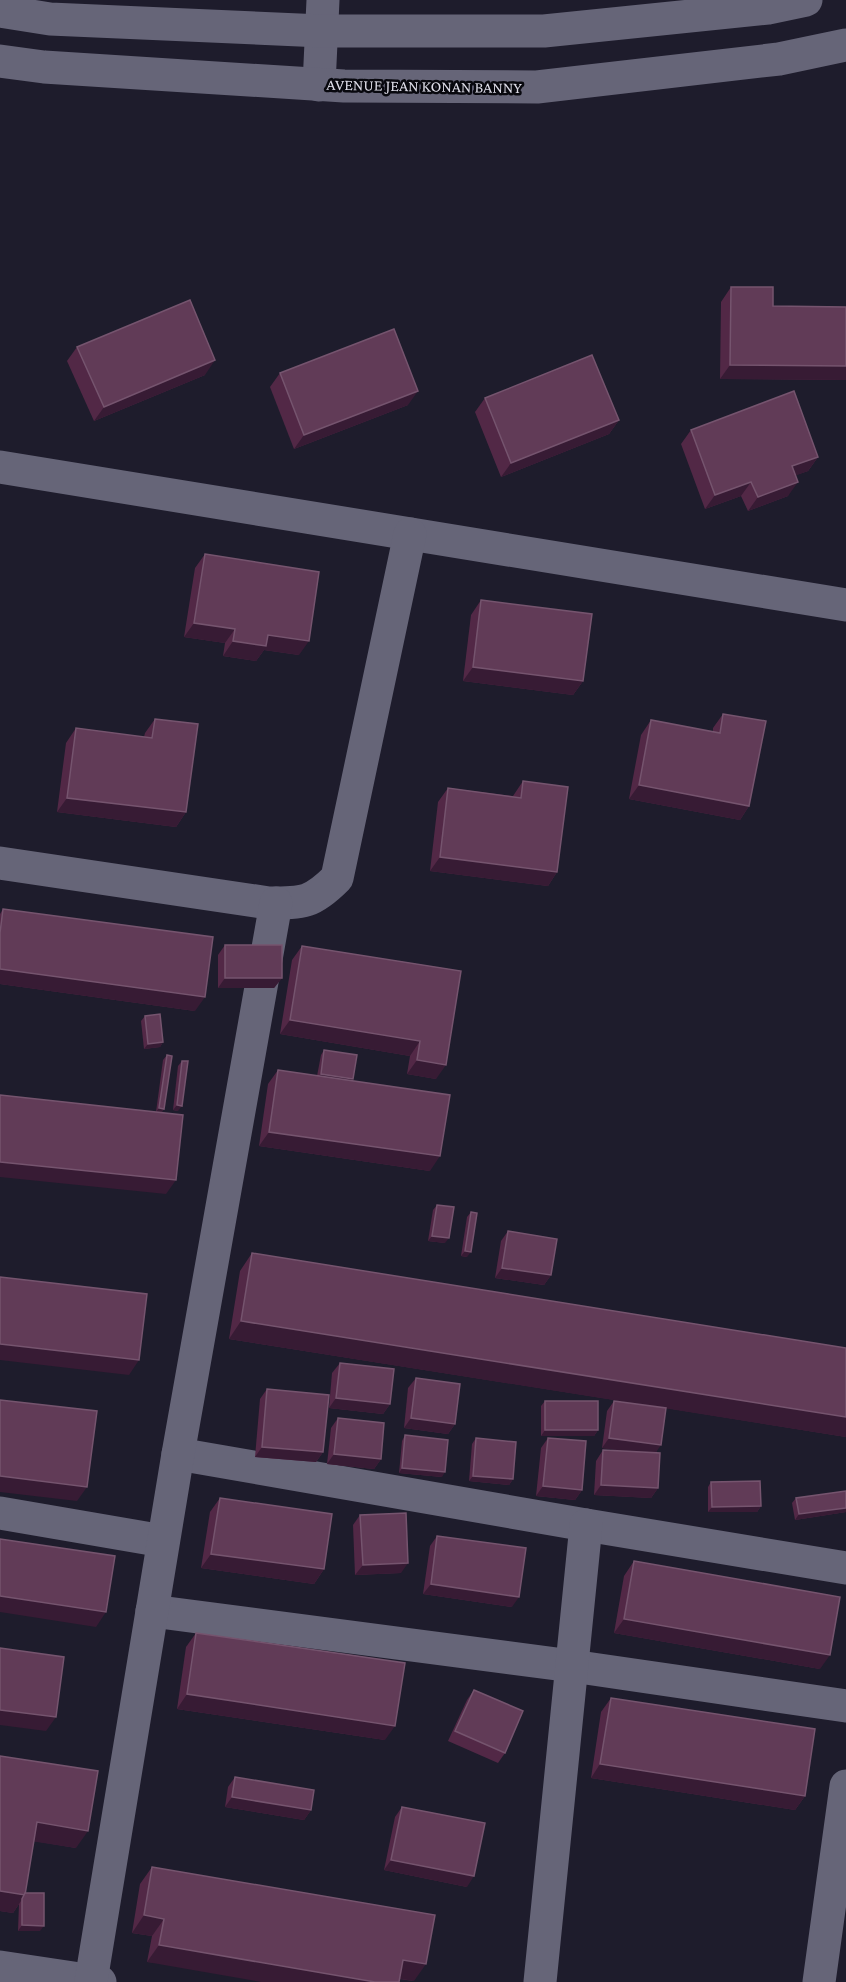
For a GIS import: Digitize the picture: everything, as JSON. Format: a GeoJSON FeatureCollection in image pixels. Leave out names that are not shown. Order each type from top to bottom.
{"type":"FeatureCollection","features":[{"type":"Feature","properties":{"kind":"street"},"geometry":{"type":"LineString","coordinates":[[0,11],[50,19],[322,16],[544,31],[768,8],[806,0]]}},
{"type":"Feature","properties":{"kind":"street"},"geometry":{"type":"LineString","coordinates":[[319,85],[322,16]]}},
{"type":"Feature","properties":{"kind":"street","name":"AVENUE JEAN KONAN BANNY"},"geometry":{"type":"LineString","coordinates":[[0,61],[44,67],[319,85],[537,87],[779,58],[846,45]]}},
{"type":"Feature","properties":{"kind":"street"},"geometry":{"type":"LineString","coordinates":[[0,467],[846,605]]}},
{"type":"Feature","properties":{"kind":"street"},"geometry":{"type":"LineString","coordinates":[[0,863],[276,903],[299,903],[314,898],[337,878],[410,534]]}},
{"type":"Feature","properties":{"kind":"street"},"geometry":{"type":"LineString","coordinates":[[6,1973],[95,1981],[178,1454],[276,903]]}},
{"type":"Feature","properties":{"kind":"street"},"geometry":{"type":"LineString","coordinates":[[178,1454],[846,1568]]}},
{"type":"Feature","properties":{"kind":"street"},"geometry":{"type":"LineString","coordinates":[[0,1513],[164,1541]]}},
{"type":"Feature","properties":{"kind":"street"},"geometry":{"type":"LineString","coordinates":[[540,1982],[586,1525]]}},
{"type":"Feature","properties":{"kind":"street"},"geometry":{"type":"LineString","coordinates":[[152,1611],[572,1666],[846,1707]]}},
{"type":"Feature","properties":{"kind":"street"},"geometry":{"type":"LineString","coordinates":[[819,1982],[846,1786]]}},
{"type":"Feature","properties":{"kind":"building"},"geometry":{"type":"Polygon","coordinates":[[[731,287],[773,287],[773,306],[846,307],[846,366],[730,365],[731,287]]]}},
{"type":"Feature","properties":{"kind":"building"},"geometry":{"type":"Polygon","coordinates":[[[190,300],[215,360],[104,407],[77,347],[190,300]]]}},
{"type":"Feature","properties":{"kind":"building"},"geometry":{"type":"Polygon","coordinates":[[[394,329],[418,391],[304,435],[280,373],[394,329]]]}},
{"type":"Feature","properties":{"kind":"building"},"geometry":{"type":"Polygon","coordinates":[[[592,355],[619,420],[511,463],[485,398],[592,355]]]}},
{"type":"Feature","properties":{"kind":"building"},"geometry":{"type":"Polygon","coordinates":[[[794,391],[818,457],[792,466],[798,482],[758,497],[751,482],[715,495],[691,430],[794,391]]]}},
{"type":"Feature","properties":{"kind":"building"},"geometry":{"type":"Polygon","coordinates":[[[205,554],[319,572],[309,641],[268,635],[266,646],[233,641],[235,629],[194,623],[205,554]]]}},
{"type":"Feature","properties":{"kind":"building"},"geometry":{"type":"Polygon","coordinates":[[[481,600],[592,614],[583,681],[473,667],[481,600]]]}},
{"type":"Feature","properties":{"kind":"building"},"geometry":{"type":"Polygon","coordinates":[[[723,714],[766,721],[749,806],[639,785],[651,720],[720,733],[723,714]]]}},
{"type":"Feature","properties":{"kind":"building"},"geometry":{"type":"Polygon","coordinates":[[[155,719],[198,724],[186,812],[67,798],[76,728],[152,738],[155,719]]]}},
{"type":"Feature","properties":{"kind":"building"},"geometry":{"type":"Polygon","coordinates":[[[523,781],[568,787],[557,872],[440,857],[448,788],[521,798],[523,781]]]}},
{"type":"Feature","properties":{"kind":"building"},"geometry":{"type":"Polygon","coordinates":[[[3,909],[213,937],[205,997],[0,969],[3,909]]]}},
{"type":"Feature","properties":{"kind":"building"},"geometry":{"type":"Polygon","coordinates":[[[225,945],[282,945],[282,978],[225,978],[225,945]]]}},
{"type":"Feature","properties":{"kind":"building"},"geometry":{"type":"Polygon","coordinates":[[[302,946],[461,971],[446,1065],[417,1060],[420,1041],[290,1020],[302,946]]]}},
{"type":"Feature","properties":{"kind":"building"},"geometry":{"type":"Polygon","coordinates":[[[160,1014],[163,1042],[148,1044],[145,1016],[160,1014]]]}},
{"type":"Feature","properties":{"kind":"building"},"geometry":{"type":"Polygon","coordinates":[[[324,1050],[357,1055],[353,1079],[321,1074],[324,1050]]]}},
{"type":"Feature","properties":{"kind":"building"},"geometry":{"type":"Polygon","coordinates":[[[167,1055],[172,1056],[164,1109],[159,1108],[167,1055]]]}},
{"type":"Feature","properties":{"kind":"building"},"geometry":{"type":"Polygon","coordinates":[[[182,1061],[188,1061],[182,1106],[177,1105],[182,1061]]]}},
{"type":"Feature","properties":{"kind":"building"},"geometry":{"type":"Polygon","coordinates":[[[278,1070],[450,1095],[440,1156],[269,1132],[278,1070]]]}},
{"type":"Feature","properties":{"kind":"building"},"geometry":{"type":"Polygon","coordinates":[[[0,1095],[183,1115],[176,1180],[0,1162],[0,1095]]]}},
{"type":"Feature","properties":{"kind":"building"},"geometry":{"type":"Polygon","coordinates":[[[437,1205],[454,1207],[449,1238],[432,1236],[437,1205]]]}},
{"type":"Feature","properties":{"kind":"building"},"geometry":{"type":"Polygon","coordinates":[[[471,1212],[477,1213],[471,1252],[465,1251],[471,1212]]]}},
{"type":"Feature","properties":{"kind":"building"},"geometry":{"type":"Polygon","coordinates":[[[508,1231],[557,1239],[551,1275],[502,1268],[508,1231]]]}},
{"type":"Feature","properties":{"kind":"building"},"geometry":{"type":"Polygon","coordinates":[[[252,1253],[846,1348],[846,1417],[241,1321],[252,1253]]]}},
{"type":"Feature","properties":{"kind":"building"},"geometry":{"type":"Polygon","coordinates":[[[0,1277],[147,1294],[139,1360],[0,1344],[0,1277]]]}},
{"type":"Feature","properties":{"kind":"building"},"geometry":{"type":"Polygon","coordinates":[[[340,1363],[394,1369],[390,1404],[336,1398],[340,1363]]]}},
{"type":"Feature","properties":{"kind":"building"},"geometry":{"type":"Polygon","coordinates":[[[416,1378],[460,1384],[455,1424],[411,1418],[416,1378]]]}},
{"type":"Feature","properties":{"kind":"building"},"geometry":{"type":"Polygon","coordinates":[[[267,1389],[329,1395],[323,1452],[262,1447],[267,1389]]]}},
{"type":"Feature","properties":{"kind":"building"},"geometry":{"type":"Polygon","coordinates":[[[0,1400],[97,1411],[87,1487],[0,1476],[0,1400]]]}},
{"type":"Feature","properties":{"kind":"building"},"geometry":{"type":"Polygon","coordinates":[[[545,1401],[598,1401],[598,1430],[545,1430],[545,1401]]]}},
{"type":"Feature","properties":{"kind":"building"},"geometry":{"type":"Polygon","coordinates":[[[614,1401],[666,1408],[661,1445],[609,1438],[614,1401]]]}},
{"type":"Feature","properties":{"kind":"building"},"geometry":{"type":"Polygon","coordinates":[[[338,1418],[384,1423],[381,1459],[334,1454],[338,1418]]]}},
{"type":"Feature","properties":{"kind":"building"},"geometry":{"type":"Polygon","coordinates":[[[405,1435],[448,1440],[445,1472],[402,1468],[405,1435]]]}},
{"type":"Feature","properties":{"kind":"building"},"geometry":{"type":"Polygon","coordinates":[[[476,1438],[516,1442],[513,1479],[473,1476],[476,1438]]]}},
{"type":"Feature","properties":{"kind":"building"},"geometry":{"type":"Polygon","coordinates":[[[548,1438],[586,1441],[582,1490],[543,1486],[548,1438]]]}},
{"type":"Feature","properties":{"kind":"building"},"geometry":{"type":"Polygon","coordinates":[[[603,1450],[660,1453],[658,1488],[601,1485],[603,1450]]]}},
{"type":"Feature","properties":{"kind":"building"},"geometry":{"type":"Polygon","coordinates":[[[760,1481],[761,1506],[712,1507],[711,1482],[760,1481]]]}},
{"type":"Feature","properties":{"kind":"building"},"geometry":{"type":"Polygon","coordinates":[[[846,1491],[846,1508],[799,1514],[796,1498],[846,1491]]]}},
{"type":"Feature","properties":{"kind":"building"},"geometry":{"type":"Polygon","coordinates":[[[220,1498],[332,1514],[324,1569],[211,1554],[220,1498]]]}},
{"type":"Feature","properties":{"kind":"building"},"geometry":{"type":"Polygon","coordinates":[[[406,1513],[408,1563],[363,1565],[360,1515],[406,1513]]]}},
{"type":"Feature","properties":{"kind":"building"},"geometry":{"type":"Polygon","coordinates":[[[437,1536],[526,1548],[519,1597],[431,1584],[437,1536]]]}},
{"type":"Feature","properties":{"kind":"building"},"geometry":{"type":"Polygon","coordinates":[[[0,1539],[115,1556],[106,1612],[0,1596],[0,1539]]]}},
{"type":"Feature","properties":{"kind":"building"},"geometry":{"type":"Polygon","coordinates":[[[634,1561],[840,1597],[830,1655],[624,1619],[634,1561]]]}},
{"type":"Feature","properties":{"kind":"building"},"geometry":{"type":"Polygon","coordinates":[[[196,1633],[405,1663],[395,1726],[187,1694],[196,1633]]]}},
{"type":"Feature","properties":{"kind":"building"},"geometry":{"type":"Polygon","coordinates":[[[0,1648],[64,1657],[56,1717],[0,1710],[0,1648]]]}},
{"type":"Feature","properties":{"kind":"building"},"geometry":{"type":"Polygon","coordinates":[[[474,1690],[523,1711],[505,1753],[455,1731],[474,1690]]]}},
{"type":"Feature","properties":{"kind":"building"},"geometry":{"type":"Polygon","coordinates":[[[611,1698],[815,1729],[805,1796],[600,1764],[611,1698]]]}},
{"type":"Feature","properties":{"kind":"building"},"geometry":{"type":"Polygon","coordinates":[[[0,1756],[98,1771],[88,1831],[37,1822],[25,1895],[0,1891],[0,1756]]]}},
{"type":"Feature","properties":{"kind":"building"},"geometry":{"type":"Polygon","coordinates":[[[235,1777],[314,1790],[311,1810],[232,1797],[235,1777]]]}},
{"type":"Feature","properties":{"kind":"building"},"geometry":{"type":"Polygon","coordinates":[[[402,1807],[485,1823],[474,1876],[391,1860],[402,1807]]]}},
{"type":"Feature","properties":{"kind":"building"},"geometry":{"type":"Polygon","coordinates":[[[152,1867],[435,1915],[426,1964],[403,1960],[399,1982],[375,1982],[159,1945],[164,1919],[144,1915],[152,1867]]]}},
{"type":"Feature","properties":{"kind":"building"},"geometry":{"type":"Polygon","coordinates":[[[25,1893],[44,1893],[44,1926],[22,1925],[22,1899],[25,1893]]]}}]}
